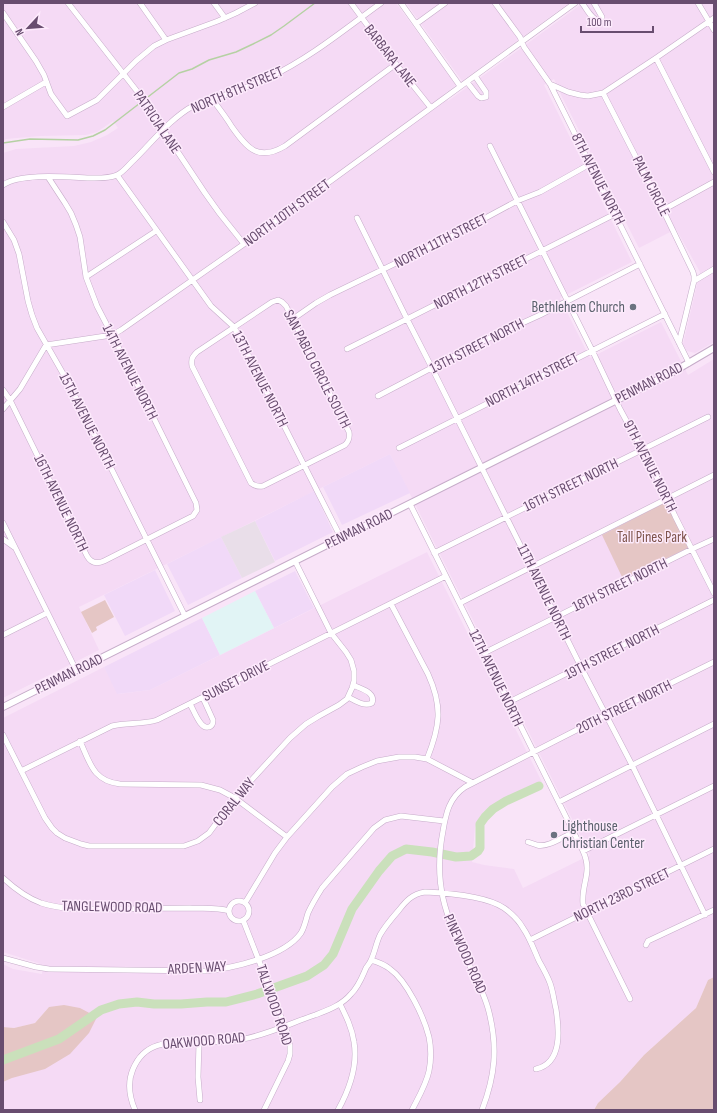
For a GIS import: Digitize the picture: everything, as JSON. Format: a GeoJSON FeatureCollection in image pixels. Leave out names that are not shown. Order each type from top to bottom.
{"type":"FeatureCollection","features":[{"type":"Feature","properties":{"kind":"street","name":"PATRICIA LANE"},"geometry":{"type":"LineString","coordinates":[[68,3],[80,21],[123,74],[164,131],[216,209],[244,244]]}},
{"type":"Feature","properties":{"kind":"street"},"geometry":{"type":"LineString","coordinates":[[140,3],[166,40]]}},
{"type":"Feature","properties":{"kind":"street"},"geometry":{"type":"LineString","coordinates":[[214,3],[225,18]]}},
{"type":"Feature","properties":{"kind":"street"},"geometry":{"type":"LineString","coordinates":[[3,13],[36,61],[44,74],[51,94],[67,116],[97,100],[144,54],[166,40],[225,18],[255,3]]}},
{"type":"Feature","properties":{"kind":"street","name":"BARBARA LANE"},"geometry":{"type":"LineString","coordinates":[[351,3],[431,108]]}},
{"type":"Feature","properties":{"kind":"street","name":"NORTH 8TH STREET"},"geometry":{"type":"LineString","coordinates":[[117,175],[176,118],[193,106],[235,92],[292,66],[381,3]]}},
{"type":"Feature","properties":{"kind":"street"},"geometry":{"type":"LineString","coordinates":[[401,3],[460,86]]}},
{"type":"Feature","properties":{"kind":"street"},"geometry":{"type":"LineString","coordinates":[[416,24],[445,3]]}},
{"type":"Feature","properties":{"kind":"street","name":"8TH AVENUE NORTH"},"geometry":{"type":"LineString","coordinates":[[495,3],[520,37],[524,47],[550,84],[689,363]]}},
{"type":"Feature","properties":{"kind":"street","name":"NORTH 10TH STREET"},"geometry":{"type":"LineString","coordinates":[[46,345],[112,335],[121,330],[244,244],[576,3]]}},
{"type":"Feature","properties":{"kind":"street"},"geometry":{"type":"LineString","coordinates":[[582,3],[594,18],[599,20],[602,17],[594,3]]}},
{"type":"Feature","properties":{"kind":"street"},"geometry":{"type":"LineString","coordinates":[[698,3],[712,20],[714,30]]}},
{"type":"Feature","properties":{"kind":"street"},"geometry":{"type":"LineString","coordinates":[[550,84],[568,92],[580,95],[588,96],[603,93],[712,20]]}},
{"type":"Feature","properties":{"kind":"street"},"geometry":{"type":"LineString","coordinates":[[656,58],[714,172]]}},
{"type":"Feature","properties":{"kind":"street"},"geometry":{"type":"LineString","coordinates":[[212,99],[244,144],[261,153],[275,151],[294,139],[396,64]]}},
{"type":"Feature","properties":{"kind":"street"},"geometry":{"type":"LineString","coordinates":[[467,82],[478,96],[481,98],[486,97],[486,92],[475,76]]}},
{"type":"Feature","properties":{"kind":"street"},"geometry":{"type":"LineString","coordinates":[[3,106],[46,82]]}},
{"type":"Feature","properties":{"kind":"street","name":"PALM CIRCLE"},"geometry":{"type":"LineString","coordinates":[[603,93],[663,210],[693,272],[694,281]]}},
{"type":"Feature","properties":{"kind":"street","name":"9TH AVENUE NORTH"},"geometry":{"type":"LineString","coordinates":[[490,146],[714,593]]}},
{"type":"Feature","properties":{"kind":"street","name":"NORTH 11TH STREET"},"geometry":{"type":"LineString","coordinates":[[293,319],[316,303],[452,236],[517,201],[540,192],[590,164]]}},
{"type":"Feature","properties":{"kind":"street"},"geometry":{"type":"LineString","coordinates":[[3,186],[17,180],[29,178],[103,178],[117,175]]}},
{"type":"Feature","properties":{"kind":"street","name":"13TH AVENUE NORTH"},"geometry":{"type":"LineString","coordinates":[[117,175],[211,306],[234,327],[341,538]]}},
{"type":"Feature","properties":{"kind":"street","name":"14TH AVENUE NORTH"},"geometry":{"type":"LineString","coordinates":[[48,177],[71,213],[76,225],[80,237],[86,277],[97,306],[196,502],[197,510],[194,516],[147,540]]}},
{"type":"Feature","properties":{"kind":"street"},"geometry":{"type":"LineString","coordinates":[[663,210],[714,182]]}},
{"type":"Feature","properties":{"kind":"street","name":"NORTH 12TH STREET"},"geometry":{"type":"LineString","coordinates":[[347,349],[615,214]]}},
{"type":"Feature","properties":{"kind":"street","name":"11TH AVENUE NORTH"},"geometry":{"type":"LineString","coordinates":[[357,218],[581,667],[632,765],[705,915]]}},
{"type":"Feature","properties":{"kind":"street","name":"15TH AVENUE NORTH"},"geometry":{"type":"LineString","coordinates":[[3,222],[14,240],[19,254],[32,315],[46,345],[69,384],[186,616]]}},
{"type":"Feature","properties":{"kind":"street"},"geometry":{"type":"LineString","coordinates":[[86,277],[156,231]]}},
{"type":"Feature","properties":{"kind":"street","name":"13TH STREET NORTH"},"geometry":{"type":"LineString","coordinates":[[378,396],[483,341],[640,264]]}},
{"type":"Feature","properties":{"kind":"street"},"geometry":{"type":"LineString","coordinates":[[680,343],[694,281],[714,269]]}},
{"type":"Feature","properties":{"kind":"street","name":"SAN PABLO CIRCLE SOUTH"},"geometry":{"type":"LineString","coordinates":[[234,327],[272,302],[278,300],[286,306],[293,319],[349,432],[350,437],[345,445],[304,465]]}},
{"type":"Feature","properties":{"kind":"street","name":"NORTH 14TH STREET"},"geometry":{"type":"LineString","coordinates":[[399,448],[665,314]]}},
{"type":"Feature","properties":{"kind":"street"},"geometry":{"type":"LineString","coordinates":[[234,327],[197,352],[191,360],[192,366],[251,483],[254,486],[262,486],[304,465]]}},
{"type":"Feature","properties":{"kind":"street"},"geometry":{"type":"LineString","coordinates":[[3,409],[20,389],[46,345]]}},
{"type":"Feature","properties":{"kind":"street","name":"PENMAN ROAD"},"geometry":{"type":"LineString","coordinates":[[3,707],[482,468],[714,349]]}},
{"type":"Feature","properties":{"kind":"street","name":"16TH AVENUE NORTH"},"geometry":{"type":"LineString","coordinates":[[3,390],[10,400],[88,559],[95,563],[99,563],[147,540]]}},
{"type":"Feature","properties":{"kind":"street","name":"16TH STREET NORTH"},"geometry":{"type":"LineString","coordinates":[[434,553],[708,417]]}},
{"type":"Feature","properties":{"kind":"street"},"geometry":{"type":"LineString","coordinates":[[460,603],[714,475]]}},
{"type":"Feature","properties":{"kind":"street","name":"12TH AVENUE NORTH"},"geometry":{"type":"LineString","coordinates":[[410,504],[584,851],[588,864],[582,896],[583,904],[630,999]]}},
{"type":"Feature","properties":{"kind":"street"},"geometry":{"type":"LineString","coordinates":[[3,523],[76,670]]}},
{"type":"Feature","properties":{"kind":"street"},"geometry":{"type":"LineString","coordinates":[[3,539],[15,547]]}},
{"type":"Feature","properties":{"kind":"street","name":"18TH STREET NORTH"},"geometry":{"type":"LineString","coordinates":[[484,653],[692,549],[714,540]]}},
{"type":"Feature","properties":{"kind":"street"},"geometry":{"type":"LineString","coordinates":[[295,561],[331,633],[351,660],[354,671],[354,681],[348,697],[365,705],[372,703],[373,696],[371,693],[353,685]]}},
{"type":"Feature","properties":{"kind":"street","name":"SUNSET DRIVE"},"geometry":{"type":"LineString","coordinates":[[21,771],[80,741],[118,724],[148,723],[157,720],[446,576]]}},
{"type":"Feature","properties":{"kind":"street","name":"19TH STREET NORTH"},"geometry":{"type":"LineString","coordinates":[[509,702],[714,600]]}},
{"type":"Feature","properties":{"kind":"street"},"geometry":{"type":"LineString","coordinates":[[391,604],[434,686],[437,697],[439,715],[438,722],[427,759]]}},
{"type":"Feature","properties":{"kind":"street"},"geometry":{"type":"LineString","coordinates":[[3,635],[47,613]]}},
{"type":"Feature","properties":{"kind":"street","name":"20TH STREET NORTH"},"geometry":{"type":"LineString","coordinates":[[472,783],[714,662]]}},
{"type":"Feature","properties":{"kind":"street","name":"CORAL WAY"},"geometry":{"type":"LineString","coordinates":[[3,735],[39,807],[52,828],[64,838],[72,842],[89,846],[184,846],[198,841],[209,833],[235,798],[290,738],[306,724],[339,705],[348,697]]}},
{"type":"Feature","properties":{"kind":"street"},"geometry":{"type":"LineString","coordinates":[[190,704],[201,724],[208,728],[214,724],[203,698]]}},
{"type":"Feature","properties":{"kind":"street"},"geometry":{"type":"LineString","coordinates":[[559,802],[714,724]]}},
{"type":"Feature","properties":{"kind":"street"},"geometry":{"type":"LineString","coordinates":[[80,741],[96,773],[103,780],[120,784],[201,785],[220,790],[235,798],[287,837]]}},
{"type":"Feature","properties":{"kind":"street"},"geometry":{"type":"LineString","coordinates":[[245,904],[275,853],[287,837],[332,787],[347,774],[377,761],[389,758],[399,757],[427,759],[472,783]]}},
{"type":"Feature","properties":{"kind":"street","name":"PINEWOOD ROAD"},"geometry":{"type":"LineString","coordinates":[[472,783],[458,791],[452,798],[444,821],[439,855],[442,894],[447,916],[485,1000],[494,1034],[495,1056],[492,1080],[482,1110]]}},
{"type":"Feature","properties":{"kind":"street"},"geometry":{"type":"LineString","coordinates":[[584,851],[714,786]]}},
{"type":"Feature","properties":{"kind":"street","name":"ARDEN WAY"},"geometry":{"type":"LineString","coordinates":[[3,958],[36,967],[64,970],[205,971],[220,970],[259,959],[282,949],[296,938],[304,927],[308,912],[322,888],[374,828],[385,820],[401,816],[444,821]]}},
{"type":"Feature","properties":{"kind":"street"},"geometry":{"type":"LineString","coordinates":[[528,842],[539,846],[544,846],[574,832]]}},
{"type":"Feature","properties":{"kind":"street","name":"NORTH 23RD STREET"},"geometry":{"type":"LineString","coordinates":[[530,940],[714,849]]}},
{"type":"Feature","properties":{"kind":"street","name":"TANGLEWOOD ROAD"},"geometry":{"type":"LineString","coordinates":[[3,878],[11,886],[33,899],[56,907],[82,909],[184,908],[220,909],[229,911]]}},
{"type":"Feature","properties":{"kind":"street","name":"OAKWOOD ROAD"},"geometry":{"type":"LineString","coordinates":[[136,1110],[130,1096],[129,1082],[134,1066],[143,1054],[153,1047],[162,1044],[224,1042],[264,1034],[340,1004],[356,988],[371,960],[375,946],[384,930],[411,896],[425,892],[442,894]]}},
{"type":"Feature","properties":{"kind":"street"},"geometry":{"type":"LineString","coordinates":[[442,894],[482,899],[504,908],[523,927],[530,940],[550,984],[559,1037],[557,1048],[552,1058],[546,1066],[536,1069]]}},
{"type":"Feature","properties":{"kind":"street"},"geometry":{"type":"LineString","coordinates":[[240,901],[245,904],[248,906],[248,915],[243,920],[237,921],[230,914],[230,908],[234,903],[240,901]]}},
{"type":"Feature","properties":{"kind":"street"},"geometry":{"type":"LineString","coordinates":[[646,944],[714,910]]}},
{"type":"Feature","properties":{"kind":"street","name":"TALLWOOD ROAD"},"geometry":{"type":"LineString","coordinates":[[243,920],[259,959],[290,1045],[290,1054],[285,1068],[264,1110]]}},
{"type":"Feature","properties":{"kind":"street"},"geometry":{"type":"LineString","coordinates":[[371,960],[390,969],[402,980],[425,1024],[429,1038],[429,1070],[424,1086],[412,1110]]}},
{"type":"Feature","properties":{"kind":"street"},"geometry":{"type":"LineString","coordinates":[[338,1110],[346,1094],[355,1062],[354,1042],[351,1029],[340,1004]]}},
{"type":"Feature","properties":{"kind":"street"},"geometry":{"type":"LineString","coordinates":[[199,1043],[198,1077],[200,1100]]}},
{"type":"Feature","properties":{"kind":"shaded area"},"geometry":{"type":"Polygon","coordinates":[[[3,3],[396,3],[456,85],[444,94],[448,101],[583,3],[714,3],[714,342],[695,353],[687,351],[683,344],[700,272],[676,229],[639,248],[554,79],[544,85],[632,262],[560,298],[590,358],[661,322],[688,375],[714,359],[714,977],[708,980],[696,1008],[644,1055],[620,1082],[598,1103],[594,1110],[3,1110],[3,1082],[12,1078],[49,1007],[35,1023],[14,1028],[3,1027],[3,964],[13,969],[42,974],[41,964],[3,952],[3,718],[104,667],[118,694],[150,690],[427,552],[542,782],[484,811],[475,827],[472,862],[514,869],[523,888],[590,855],[390,454],[79,607],[99,650],[3,698],[3,153],[16,149],[74,146],[91,142],[118,128],[113,121],[97,132],[86,135],[40,136],[6,139],[3,141],[3,3]]]}},
{"type":"Feature","properties":{"kind":"shaded area"},"geometry":{"type":"Polygon","coordinates":[[[406,3],[569,3],[462,81],[406,3]]]}},
{"type":"Feature","properties":{"kind":"shaded area"},"geometry":{"type":"Polygon","coordinates":[[[390,454],[410,493],[342,525],[323,487],[390,454]]]}},
{"type":"Feature","properties":{"kind":"shaded area"},"geometry":{"type":"Polygon","coordinates":[[[314,491],[333,532],[275,561],[255,521],[314,491]]]}},
{"type":"Feature","properties":{"kind":"shaded area"},"geometry":{"type":"Polygon","coordinates":[[[255,521],[275,562],[242,578],[221,537],[255,521]]]}},
{"type":"Feature","properties":{"kind":"shaded area"},"geometry":{"type":"Polygon","coordinates":[[[221,537],[242,578],[188,605],[167,564],[221,537]]]}},
{"type":"Feature","properties":{"kind":"shaded area"},"geometry":{"type":"Polygon","coordinates":[[[155,570],[175,611],[125,636],[104,595],[155,570]]]}},
{"type":"Feature","properties":{"kind":"shaded area"},"geometry":{"type":"Polygon","coordinates":[[[295,571],[314,608],[274,628],[255,591],[295,571]]]}},
{"type":"Feature","properties":{"kind":"shaded area"},"geometry":{"type":"Polygon","coordinates":[[[255,591],[274,628],[220,655],[202,618],[255,591]]]}},
{"type":"Feature","properties":{"kind":"shaded area"},"geometry":{"type":"Polygon","coordinates":[[[202,618],[220,655],[150,690],[117,694],[104,667],[202,618]]]}},
{"type":"Feature","properties":{"kind":"green space","name":"Tall Pines Park"},"geometry":{"type":"Polygon","coordinates":[[[666,502],[688,548],[623,579],[602,535],[666,502]]]}},
{"type":"Feature","properties":{"kind":"green space"},"geometry":{"type":"Polygon","coordinates":[[[105,600],[114,617],[96,627],[97,630],[92,633],[81,612],[105,600]]]}},
{"type":"Feature","properties":{"kind":"green space"},"geometry":{"type":"Polygon","coordinates":[[[714,977],[714,1110],[594,1110],[598,1103],[620,1082],[644,1055],[696,1008],[708,980],[714,977]]]}},
{"type":"Feature","properties":{"kind":"green space"},"geometry":{"type":"Polygon","coordinates":[[[64,1005],[80,1008],[97,1017],[89,1033],[70,1054],[45,1069],[3,1082],[3,1027],[14,1028],[35,1023],[49,1007],[64,1005]]]}},
{"type":"Feature","properties":{"kind":"waterway"},"geometry":{"type":"LineString","coordinates":[[3,143],[30,139],[78,140],[93,136],[105,130],[179,73],[192,69],[209,60],[236,52],[271,35],[315,3]]}},
{"type":"Feature","properties":{"kind":"waterway"},"geometry":{"type":"LineString","coordinates":[[3,1060],[59,1039],[101,1010],[119,1004],[137,1002],[154,1004],[226,1002],[257,994],[307,976],[324,965],[333,954],[352,909],[379,871],[392,856],[406,849],[456,857],[471,856],[480,848],[480,824],[485,817],[493,809],[506,801],[539,786]]}},
{"type":"Feature","properties":{"kind":"place","name":"Bethlehem Church"},"geometry":{"type":"Point","coordinates":[633,307]}},
{"type":"Feature","properties":{"kind":"place","name":"Lighthouse Christian Center"},"geometry":{"type":"Point","coordinates":[554,835]}}]}
